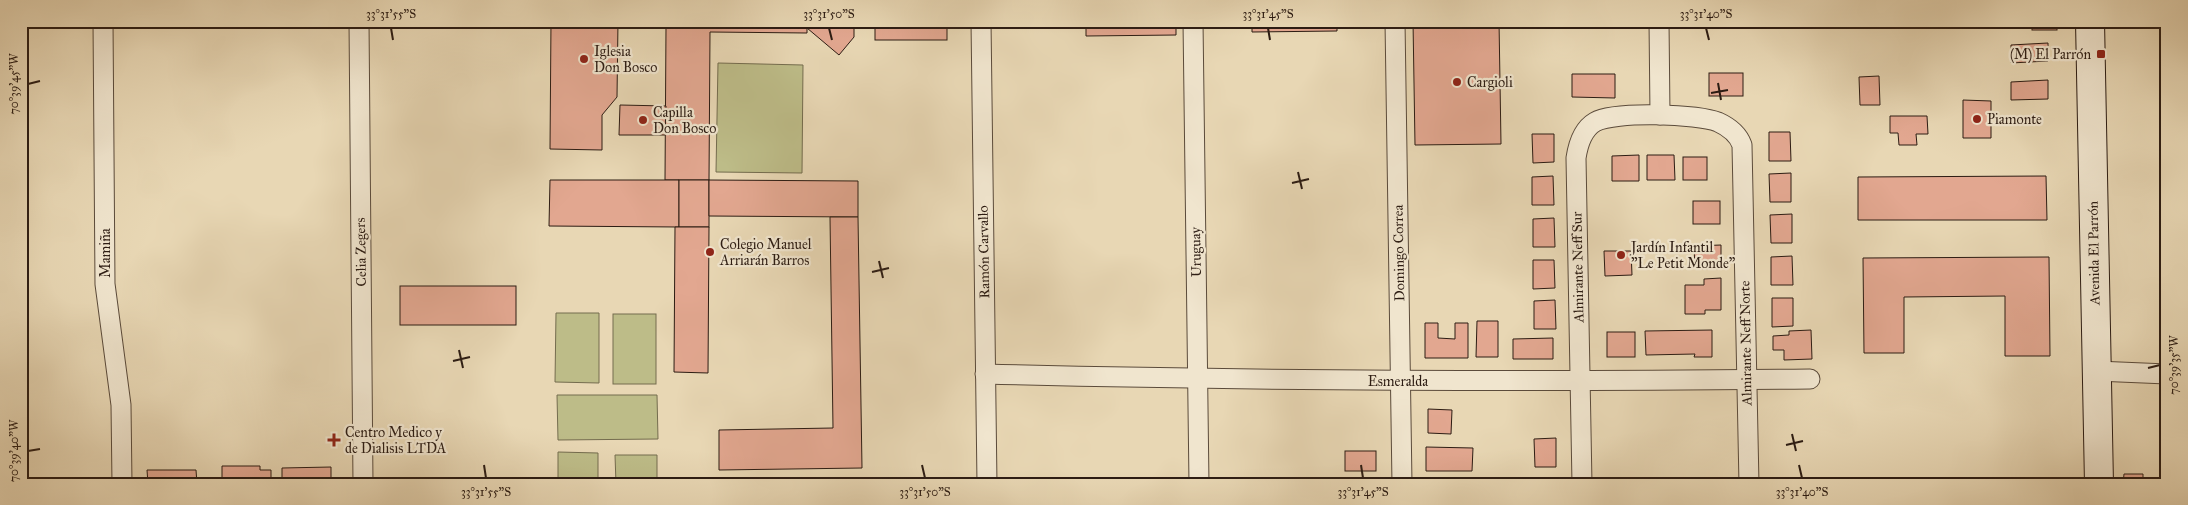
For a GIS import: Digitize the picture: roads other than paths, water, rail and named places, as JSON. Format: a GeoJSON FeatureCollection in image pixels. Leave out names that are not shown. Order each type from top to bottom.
{"type":"FeatureCollection","features":[{"type":"Feature","properties":{"kind":"main road","name":"Avenida El Parrón"},"geometry":{"type":"LineString","coordinates":[[2090,21],[2099,484]]}},
{"type":"Feature","properties":{"kind":"street","name":"Mamiña"},"geometry":{"type":"LineString","coordinates":[[103,21],[105,284],[120,396],[122,484]]}},
{"type":"Feature","properties":{"kind":"street","name":"Celia Zegers"},"geometry":{"type":"LineString","coordinates":[[359,21],[363,484]]}},
{"type":"Feature","properties":{"kind":"street","name":"Ramón Carvallo"},"geometry":{"type":"LineString","coordinates":[[981,21],[987,484]]}},
{"type":"Feature","properties":{"kind":"street","name":"Uruguay"},"geometry":{"type":"LineString","coordinates":[[1193,21],[1199,484]]}},
{"type":"Feature","properties":{"kind":"street","name":"Domingo Correa"},"geometry":{"type":"LineString","coordinates":[[1395,21],[1402,484]]}},
{"type":"Feature","properties":{"kind":"street"},"geometry":{"type":"LineString","coordinates":[[1659,21],[1660,115]]}},
{"type":"Feature","properties":{"kind":"street","name":"Almirante Neff Norte"},"geometry":{"type":"LineString","coordinates":[[1660,115],[1698,117],[1716,121],[1733,131],[1742,145],[1748,484]]}},
{"type":"Feature","properties":{"kind":"street","name":"Almirante Neff Sur"},"geometry":{"type":"LineString","coordinates":[[1582,484],[1576,158],[1578,147],[1588,128],[1594,122],[1603,118],[1660,115]]}},
{"type":"Feature","properties":{"kind":"street"},"geometry":{"type":"LineString","coordinates":[[2096,371],[2167,374]]}},
{"type":"Feature","properties":{"kind":"street","name":"Esmeralda"},"geometry":{"type":"LineString","coordinates":[[986,374],[1198,380],[1400,382],[1810,379]]}},
{"type":"Feature","properties":{"kind":"place","name":"(M) El Parrón"},"geometry":{"type":"Point","coordinates":[2101,54]}},
{"type":"Feature","properties":{"kind":"place","name":"Iglesia Don Bosco"},"geometry":{"type":"Point","coordinates":[584,59]}},
{"type":"Feature","properties":{"kind":"place","name":"Cargioli"},"geometry":{"type":"Point","coordinates":[1457,82]}},
{"type":"Feature","properties":{"kind":"place","name":"Piamonte"},"geometry":{"type":"Point","coordinates":[1977,119]}},
{"type":"Feature","properties":{"kind":"place","name":"Capilla Don Bosco"},"geometry":{"type":"Point","coordinates":[643,120]}},
{"type":"Feature","properties":{"kind":"place","name":"Colegio Manuel Arriarán Barros"},"geometry":{"type":"Point","coordinates":[710,252]}},
{"type":"Feature","properties":{"kind":"place","name":"Jardín Infantil \"Le Petit Monde\""},"geometry":{"type":"Point","coordinates":[1621,255]}},
{"type":"Feature","properties":{"kind":"place","name":"Centro Medico y de Dialisis LTDA"},"geometry":{"type":"Point","coordinates":[334,440]}}]}
